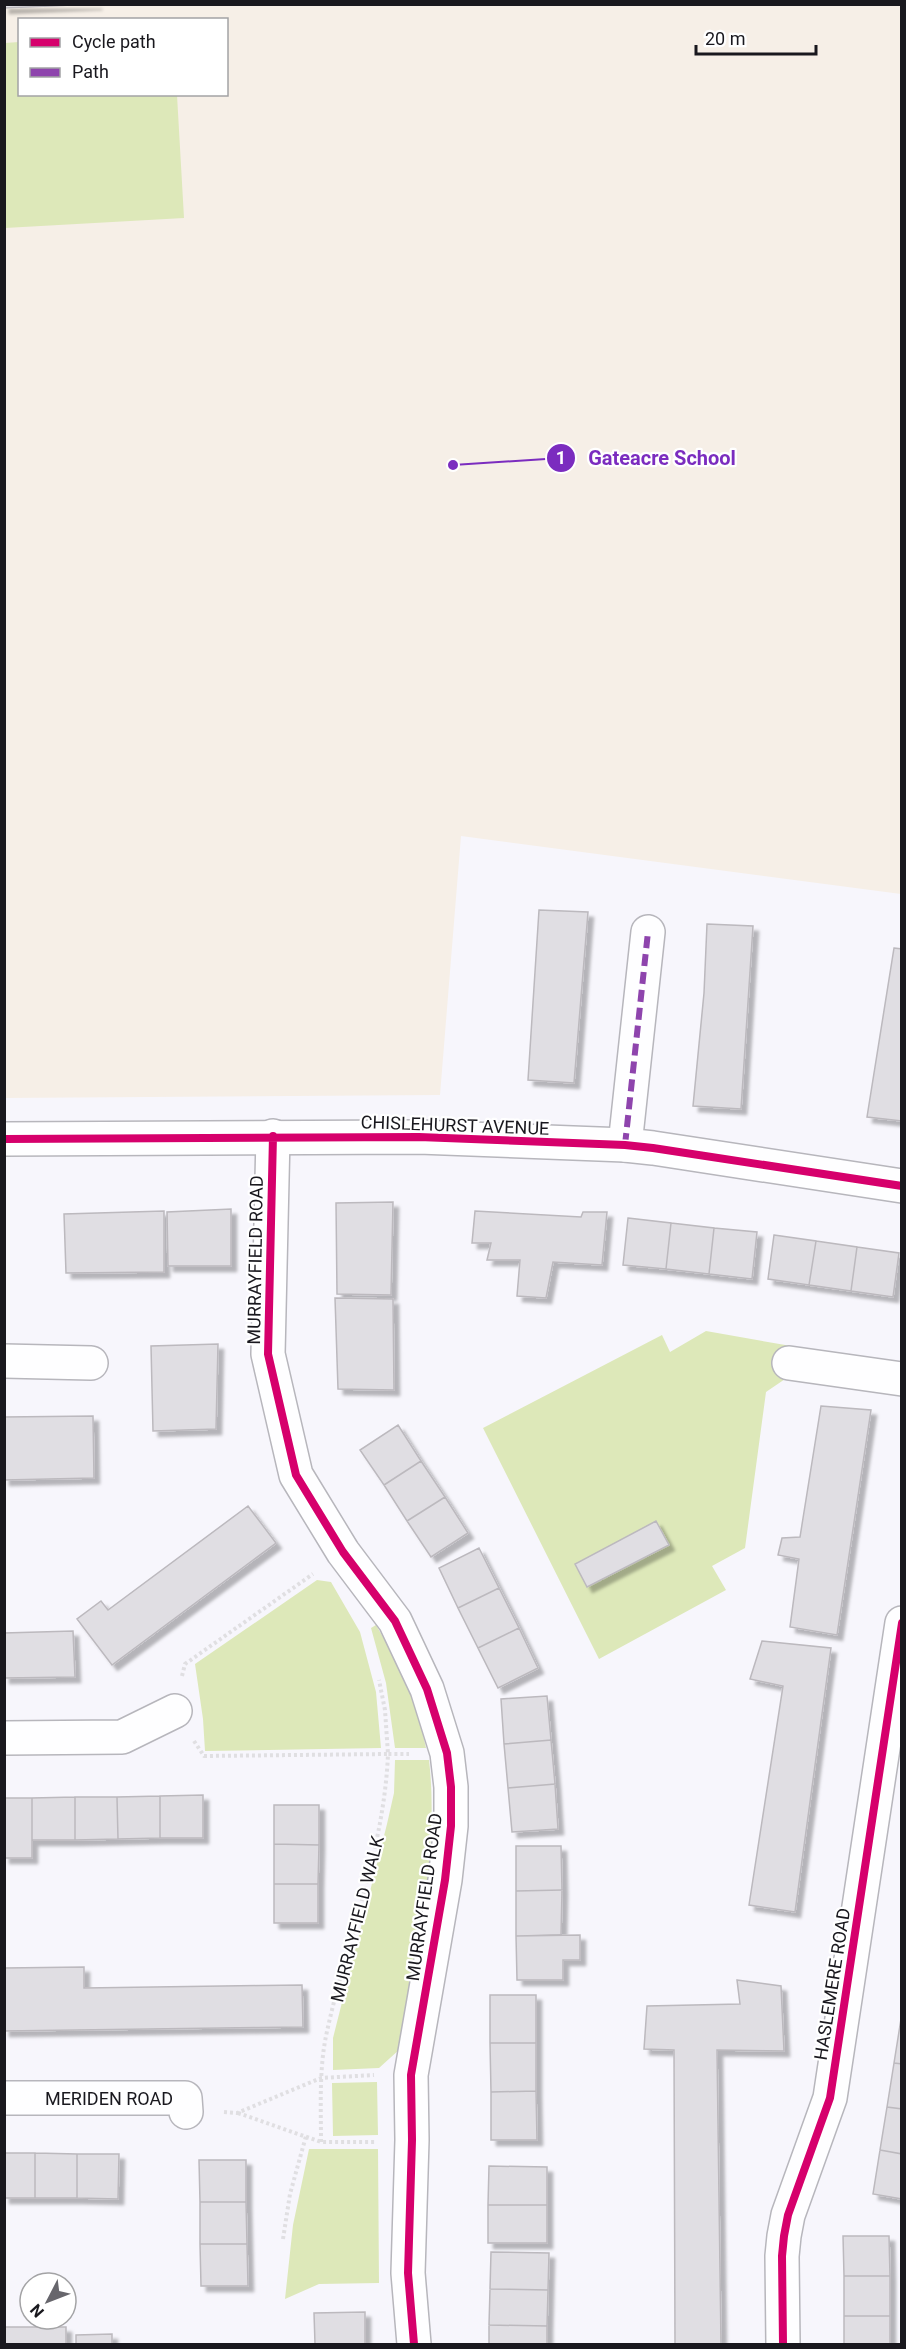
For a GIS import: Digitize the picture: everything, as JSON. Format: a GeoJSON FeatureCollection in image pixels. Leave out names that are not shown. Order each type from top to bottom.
{"type":"FeatureCollection","features":[{"type":"Feature","properties":{"kind":"street"},"geometry":{"type":"LineString","coordinates":[[625,1145],[648,932]]}},
{"type":"Feature","properties":{"kind":"street","name":"MURRAYFIELD ROAD"},"geometry":{"type":"LineString","coordinates":[[273,1136],[268,1354],[296,1475],[343,1552],[394,1621],[427,1689],[447,1753],[451,1787],[451,1826],[445,1880],[411,2075],[412,2140],[408,2273],[414,2344]]}},
{"type":"Feature","properties":{"kind":"street","name":"CHISLEHURST AVENUE"},"geometry":{"type":"LineString","coordinates":[[4,1139],[419,1137],[625,1145],[902,1186]]}},
{"type":"Feature","properties":{"kind":"street"},"geometry":{"type":"LineString","coordinates":[[4,1362],[91,1363]]}},
{"type":"Feature","properties":{"kind":"street"},"geometry":{"type":"LineString","coordinates":[[789,1363],[902,1379]]}},
{"type":"Feature","properties":{"kind":"street","name":"HASLEMERE ROAD"},"geometry":{"type":"LineString","coordinates":[[783,2344],[782,2256],[784,2236],[788,2215],[830,2098],[902,1623]]}},
{"type":"Feature","properties":{"kind":"street"},"geometry":{"type":"LineString","coordinates":[[4,1738],[122,1737],[175,1712]]}},
{"type":"Feature","properties":{"kind":"street","name":"MERIDEN ROAD"},"geometry":{"type":"LineString","coordinates":[[4,2098],[185,2098],[186,2112]]}},
{"type":"Feature","properties":{"kind":"path"},"geometry":{"type":"LineString","coordinates":[[343,1552],[185,1664],[175,1712],[204,1756],[447,1753]]}},
{"type":"Feature","properties":{"kind":"path"},"geometry":{"type":"LineString","coordinates":[[283,2239],[290,2194],[306,2136]]}},
{"type":"Feature","properties":{"kind":"shaded area"},"geometry":{"type":"Polygon","coordinates":[[[4,5],[901,5],[901,894],[461,836],[440,1095],[5,1098],[4,5]]]}},
{"type":"Feature","properties":{"kind":"green space"},"geometry":{"type":"Polygon","coordinates":[[[18,42],[18,96],[177,96],[184,218],[5,228],[5,43],[18,42]]]}},
{"type":"Feature","properties":{"kind":"green space"},"geometry":{"type":"Polygon","coordinates":[[[706,1331],[791,1346],[788,1377],[766,1392],[745,1548],[712,1566],[726,1590],[599,1659],[483,1428],[662,1335],[670,1352],[706,1331]]]}},
{"type":"Feature","properties":{"kind":"green space"},"geometry":{"type":"Polygon","coordinates":[[[317,1580],[331,1582],[360,1632],[376,1692],[381,1748],[205,1751],[195,1664],[317,1580]]]}},
{"type":"Feature","properties":{"kind":"green space"},"geometry":{"type":"Polygon","coordinates":[[[376,1625],[407,1684],[426,1748],[395,1748],[386,1683],[371,1628],[376,1625]]]}},
{"type":"Feature","properties":{"kind":"green space"},"geometry":{"type":"Polygon","coordinates":[[[395,1760],[429,1760],[431,1796],[431,1832],[424,1905],[400,2049],[379,2068],[333,2070],[333,2038],[394,1793],[395,1760]]]}},
{"type":"Feature","properties":{"kind":"green space"},"geometry":{"type":"Polygon","coordinates":[[[377,2082],[378,2135],[333,2136],[332,2083],[377,2082]]]}},
{"type":"Feature","properties":{"kind":"green space"},"geometry":{"type":"Polygon","coordinates":[[[309,2149],[378,2149],[379,2283],[319,2284],[285,2299],[293,2225],[309,2149]]]}},
{"type":"Feature","properties":{"kind":"building"},"geometry":{"type":"Polygon","coordinates":[[[4,4],[97,4],[4,8],[4,4]]]}},
{"type":"Feature","properties":{"kind":"building"},"geometry":{"type":"Polygon","coordinates":[[[539,910],[588,912],[574,1083],[528,1080],[539,910]]]}},
{"type":"Feature","properties":{"kind":"building"},"geometry":{"type":"Polygon","coordinates":[[[707,924],[753,926],[741,1109],[693,1106],[704,993],[707,924]]]}},
{"type":"Feature","properties":{"kind":"building"},"geometry":{"type":"Polygon","coordinates":[[[894,948],[902,949],[902,1121],[867,1117],[894,948]]]}},
{"type":"Feature","properties":{"kind":"building"},"geometry":{"type":"Polygon","coordinates":[[[393,1202],[391,1295],[337,1294],[336,1203],[393,1202]]]}},
{"type":"Feature","properties":{"kind":"building"},"geometry":{"type":"Polygon","coordinates":[[[231,1209],[231,1266],[168,1266],[167,1212],[231,1209]]]}},
{"type":"Feature","properties":{"kind":"building"},"geometry":{"type":"Polygon","coordinates":[[[164,1211],[164,1272],[66,1273],[64,1214],[164,1211]]]}},
{"type":"Feature","properties":{"kind":"building"},"geometry":{"type":"Polygon","coordinates":[[[475,1211],[581,1217],[583,1212],[607,1212],[602,1265],[553,1262],[546,1298],[517,1296],[520,1260],[487,1260],[491,1243],[472,1243],[475,1211]]]}},
{"type":"Feature","properties":{"kind":"building"},"geometry":{"type":"Polygon","coordinates":[[[628,1218],[671,1223],[666,1269],[623,1265],[628,1218]]]}},
{"type":"Feature","properties":{"kind":"building"},"geometry":{"type":"Polygon","coordinates":[[[671,1223],[714,1228],[709,1274],[666,1269],[671,1223]]]}},
{"type":"Feature","properties":{"kind":"building"},"geometry":{"type":"Polygon","coordinates":[[[714,1228],[757,1232],[752,1279],[709,1274],[714,1228]]]}},
{"type":"Feature","properties":{"kind":"building"},"geometry":{"type":"Polygon","coordinates":[[[774,1235],[816,1241],[809,1285],[768,1279],[774,1235]]]}},
{"type":"Feature","properties":{"kind":"building"},"geometry":{"type":"Polygon","coordinates":[[[816,1241],[857,1247],[851,1291],[809,1285],[816,1241]]]}},
{"type":"Feature","properties":{"kind":"building"},"geometry":{"type":"Polygon","coordinates":[[[857,1247],[899,1253],[893,1297],[851,1291],[857,1247]]]}},
{"type":"Feature","properties":{"kind":"building"},"geometry":{"type":"Polygon","coordinates":[[[335,1298],[393,1299],[394,1390],[338,1389],[335,1298]]]}},
{"type":"Feature","properties":{"kind":"building"},"geometry":{"type":"Polygon","coordinates":[[[218,1344],[216,1429],[153,1431],[151,1346],[218,1344]]]}},
{"type":"Feature","properties":{"kind":"building"},"geometry":{"type":"Polygon","coordinates":[[[821,1406],[871,1410],[837,1635],[790,1627],[799,1559],[778,1555],[782,1538],[800,1537],[821,1406]]]}},
{"type":"Feature","properties":{"kind":"building"},"geometry":{"type":"Polygon","coordinates":[[[93,1416],[94,1478],[4,1480],[4,1417],[93,1416]]]}},
{"type":"Feature","properties":{"kind":"building"},"geometry":{"type":"Polygon","coordinates":[[[398,1425],[421,1461],[384,1485],[360,1450],[398,1425]]]}},
{"type":"Feature","properties":{"kind":"building"},"geometry":{"type":"Polygon","coordinates":[[[421,1461],[445,1497],[407,1521],[384,1485],[421,1461]]]}},
{"type":"Feature","properties":{"kind":"building"},"geometry":{"type":"Polygon","coordinates":[[[445,1497],[468,1533],[431,1557],[407,1521],[445,1497]]]}},
{"type":"Feature","properties":{"kind":"building"},"geometry":{"type":"Polygon","coordinates":[[[248,1506],[276,1543],[112,1665],[77,1619],[101,1601],[108,1610],[248,1506]]]}},
{"type":"Feature","properties":{"kind":"building"},"geometry":{"type":"Polygon","coordinates":[[[656,1521],[669,1545],[587,1587],[575,1564],[656,1521]]]}},
{"type":"Feature","properties":{"kind":"building"},"geometry":{"type":"Polygon","coordinates":[[[479,1548],[499,1588],[458,1608],[439,1568],[479,1548]]]}},
{"type":"Feature","properties":{"kind":"building"},"geometry":{"type":"Polygon","coordinates":[[[499,1588],[519,1628],[478,1648],[458,1608],[499,1588]]]}},
{"type":"Feature","properties":{"kind":"building"},"geometry":{"type":"Polygon","coordinates":[[[519,1628],[538,1668],[498,1688],[478,1648],[519,1628]]]}},
{"type":"Feature","properties":{"kind":"building"},"geometry":{"type":"Polygon","coordinates":[[[73,1631],[75,1677],[4,1678],[4,1633],[73,1631]]]}},
{"type":"Feature","properties":{"kind":"building"},"geometry":{"type":"Polygon","coordinates":[[[762,1641],[831,1648],[795,1912],[749,1905],[783,1686],[750,1679],[762,1641]]]}},
{"type":"Feature","properties":{"kind":"building"},"geometry":{"type":"Polygon","coordinates":[[[547,1696],[551,1740],[504,1744],[501,1699],[547,1696]]]}},
{"type":"Feature","properties":{"kind":"building"},"geometry":{"type":"Polygon","coordinates":[[[551,1740],[555,1784],[508,1788],[504,1744],[551,1740]]]}},
{"type":"Feature","properties":{"kind":"building"},"geometry":{"type":"Polygon","coordinates":[[[555,1784],[558,1829],[512,1832],[508,1788],[555,1784]]]}},
{"type":"Feature","properties":{"kind":"building"},"geometry":{"type":"Polygon","coordinates":[[[203,1795],[203,1838],[160,1838],[160,1796],[203,1795]]]}},
{"type":"Feature","properties":{"kind":"building"},"geometry":{"type":"Polygon","coordinates":[[[160,1796],[160,1838],[118,1839],[117,1797],[160,1796]]]}},
{"type":"Feature","properties":{"kind":"building"},"geometry":{"type":"Polygon","coordinates":[[[75,1797],[117,1797],[118,1839],[75,1840],[75,1797]]]}},
{"type":"Feature","properties":{"kind":"building"},"geometry":{"type":"Polygon","coordinates":[[[75,1797],[75,1840],[32,1840],[32,1798],[75,1797]]]}},
{"type":"Feature","properties":{"kind":"building"},"geometry":{"type":"Polygon","coordinates":[[[4,1798],[32,1798],[32,1858],[4,1858],[4,1798]]]}},
{"type":"Feature","properties":{"kind":"building"},"geometry":{"type":"Polygon","coordinates":[[[274,1805],[319,1805],[319,1845],[274,1844],[274,1805]]]}},
{"type":"Feature","properties":{"kind":"building"},"geometry":{"type":"Polygon","coordinates":[[[274,1844],[319,1845],[318,1884],[274,1884],[274,1844]]]}},
{"type":"Feature","properties":{"kind":"building"},"geometry":{"type":"Polygon","coordinates":[[[516,1846],[561,1846],[562,1890],[516,1891],[516,1846]]]}},
{"type":"Feature","properties":{"kind":"building"},"geometry":{"type":"Polygon","coordinates":[[[274,1884],[318,1884],[318,1923],[274,1923],[274,1884]]]}},
{"type":"Feature","properties":{"kind":"building"},"geometry":{"type":"Polygon","coordinates":[[[562,1890],[561,1935],[516,1936],[516,1891],[562,1890]]]}},
{"type":"Feature","properties":{"kind":"building"},"geometry":{"type":"Polygon","coordinates":[[[580,1935],[580,1960],[563,1960],[563,1980],[517,1980],[516,1936],[580,1935]]]}},
{"type":"Feature","properties":{"kind":"building"},"geometry":{"type":"Polygon","coordinates":[[[84,1967],[84,1988],[302,1985],[303,2027],[4,2031],[4,1968],[84,1967]]]}},
{"type":"Feature","properties":{"kind":"building"},"geometry":{"type":"Polygon","coordinates":[[[737,1980],[781,1986],[784,2051],[717,2050],[721,2344],[675,2344],[674,2050],[644,2049],[647,2006],[740,2004],[737,1980]]]}},
{"type":"Feature","properties":{"kind":"building"},"geometry":{"type":"Polygon","coordinates":[[[490,1995],[536,1995],[536,2043],[490,2043],[490,1995]]]}},
{"type":"Feature","properties":{"kind":"building"},"geometry":{"type":"Polygon","coordinates":[[[902,2019],[902,2064],[894,2063],[902,2019]]]}},
{"type":"Feature","properties":{"kind":"building"},"geometry":{"type":"Polygon","coordinates":[[[490,2043],[536,2043],[536,2091],[491,2092],[490,2043]]]}},
{"type":"Feature","properties":{"kind":"building"},"geometry":{"type":"Polygon","coordinates":[[[894,2063],[902,2064],[902,2109],[887,2107],[894,2063]]]}},
{"type":"Feature","properties":{"kind":"building"},"geometry":{"type":"Polygon","coordinates":[[[536,2091],[537,2140],[491,2140],[491,2092],[536,2091]]]}},
{"type":"Feature","properties":{"kind":"building"},"geometry":{"type":"Polygon","coordinates":[[[887,2107],[902,2109],[902,2154],[880,2150],[887,2107]]]}},
{"type":"Feature","properties":{"kind":"building"},"geometry":{"type":"Polygon","coordinates":[[[880,2150],[902,2154],[902,2199],[873,2194],[880,2150]]]}},
{"type":"Feature","properties":{"kind":"building"},"geometry":{"type":"Polygon","coordinates":[[[4,2153],[35,2153],[35,2198],[4,2198],[4,2153]]]}},
{"type":"Feature","properties":{"kind":"building"},"geometry":{"type":"Polygon","coordinates":[[[35,2153],[77,2154],[77,2198],[35,2198],[35,2153]]]}},
{"type":"Feature","properties":{"kind":"building"},"geometry":{"type":"Polygon","coordinates":[[[77,2154],[119,2154],[118,2199],[77,2198],[77,2154]]]}},
{"type":"Feature","properties":{"kind":"building"},"geometry":{"type":"Polygon","coordinates":[[[199,2160],[246,2160],[246,2202],[200,2202],[199,2160]]]}},
{"type":"Feature","properties":{"kind":"building"},"geometry":{"type":"Polygon","coordinates":[[[489,2166],[547,2167],[547,2205],[488,2205],[489,2166]]]}},
{"type":"Feature","properties":{"kind":"building"},"geometry":{"type":"Polygon","coordinates":[[[200,2202],[246,2202],[247,2244],[200,2244],[200,2202]]]}},
{"type":"Feature","properties":{"kind":"building"},"geometry":{"type":"Polygon","coordinates":[[[488,2205],[547,2205],[547,2243],[488,2243],[488,2205]]]}},
{"type":"Feature","properties":{"kind":"building"},"geometry":{"type":"Polygon","coordinates":[[[843,2236],[889,2236],[890,2276],[844,2276],[843,2236]]]}},
{"type":"Feature","properties":{"kind":"building"},"geometry":{"type":"Polygon","coordinates":[[[200,2244],[247,2244],[248,2286],[201,2286],[200,2244]]]}},
{"type":"Feature","properties":{"kind":"building"},"geometry":{"type":"Polygon","coordinates":[[[491,2252],[549,2253],[548,2290],[490,2289],[491,2252]]]}},
{"type":"Feature","properties":{"kind":"building"},"geometry":{"type":"Polygon","coordinates":[[[844,2276],[890,2276],[890,2316],[844,2316],[844,2276]]]}},
{"type":"Feature","properties":{"kind":"building"},"geometry":{"type":"Polygon","coordinates":[[[490,2289],[548,2290],[547,2326],[489,2325],[490,2289]]]}},
{"type":"Feature","properties":{"kind":"building"},"geometry":{"type":"Polygon","coordinates":[[[365,2312],[365,2344],[315,2344],[314,2313],[365,2312]]]}},
{"type":"Feature","properties":{"kind":"building"},"geometry":{"type":"Polygon","coordinates":[[[844,2316],[890,2316],[890,2344],[844,2344],[844,2316]]]}},
{"type":"Feature","properties":{"kind":"building"},"geometry":{"type":"Polygon","coordinates":[[[489,2325],[547,2326],[547,2344],[489,2344],[489,2325]]]}},
{"type":"Feature","properties":{"kind":"building"},"geometry":{"type":"Polygon","coordinates":[[[4,2327],[18,2327],[18,2331],[66,2331],[66,2344],[4,2344],[4,2327]]]}},
{"type":"Feature","properties":{"kind":"building"},"geometry":{"type":"Polygon","coordinates":[[[112,2334],[112,2344],[76,2344],[76,2335],[112,2334]]]}},
{"type":"Feature","properties":{"kind":"marked path"},"geometry":{"type":"LineString","coordinates":[[625,1145],[648,932]]}},
{"type":"Feature","properties":{"kind":"cycle path"},"geometry":{"type":"LineString","coordinates":[[273,1136],[268,1354],[296,1475],[343,1552],[395,1621],[427,1689],[447,1753],[451,1787],[451,1826],[445,1880],[411,2075],[412,2140],[408,2273],[414,2344]]}},
{"type":"Feature","properties":{"kind":"cycle path"},"geometry":{"type":"LineString","coordinates":[[4,1139],[419,1137],[625,1145],[902,1186]]}},
{"type":"Feature","properties":{"kind":"cycle path"},"geometry":{"type":"LineString","coordinates":[[783,2344],[782,2256],[784,2236],[788,2215],[830,2098],[902,1623]]}},
{"type":"Feature","properties":{"kind":"place","name":"Gateacre School"},"geometry":{"type":"Point","coordinates":[453,465]}}]}
